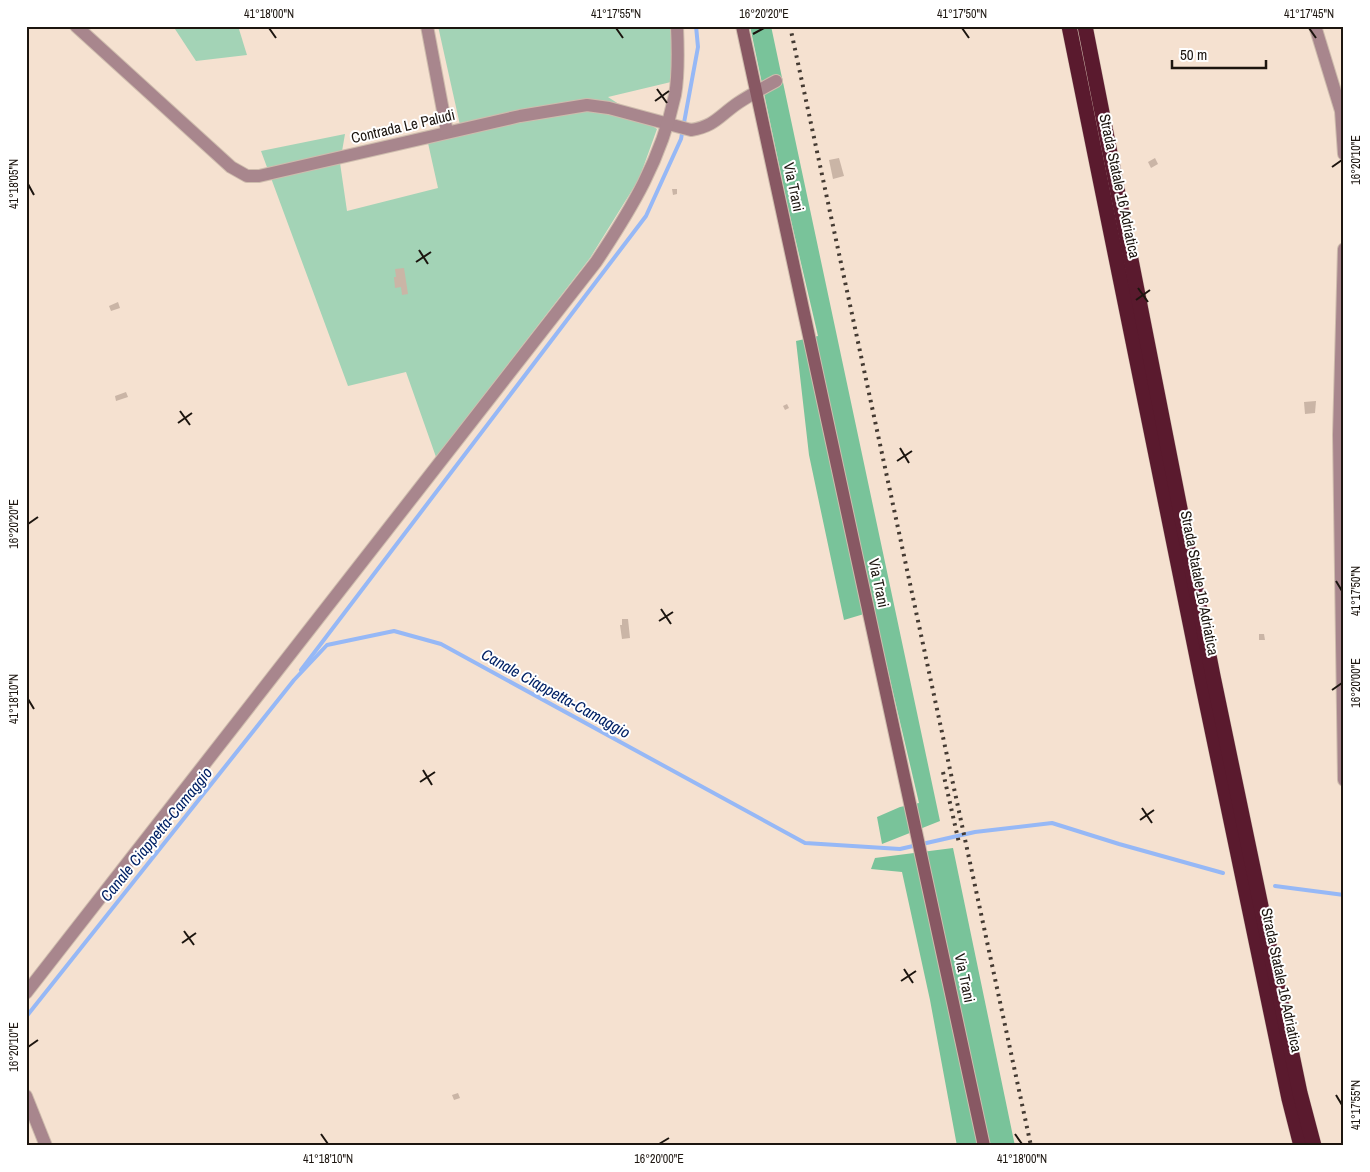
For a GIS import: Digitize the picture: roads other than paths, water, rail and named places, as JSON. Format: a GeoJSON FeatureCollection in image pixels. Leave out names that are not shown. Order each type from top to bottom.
{"type":"FeatureCollection","features":[{"type":"Feature","properties":{"kind":"highway","name":"Strada Statale 16 Adriatica"},"geometry":{"type":"LineString","coordinates":[[1069,26],[1202,682],[1289,1099],[1301,1146]]}},
{"type":"Feature","properties":{"kind":"highway","name":"Strada Statale 16 Adriatica"},"geometry":{"type":"LineString","coordinates":[[1085,26],[1219,704],[1300,1093],[1314,1146]]}},
{"type":"Feature","properties":{"kind":"main road","name":"Via Trani"},"geometry":{"type":"LineString","coordinates":[[742,26],[984,1146]]}},
{"type":"Feature","properties":{"kind":"street","name":"Contrada Le Paludi"},"geometry":{"type":"LineString","coordinates":[[76,26],[231,167],[247,176],[259,176],[447,132],[587,104],[691,130],[704,128],[716,122],[739,102],[776,81]]}},
{"type":"Feature","properties":{"kind":"street"},"geometry":{"type":"LineString","coordinates":[[427,26],[447,132]]}},
{"type":"Feature","properties":{"kind":"street"},"geometry":{"type":"LineString","coordinates":[[26,993],[596,262],[630,211],[672,125],[678,48],[677,26]]}},
{"type":"Feature","properties":{"kind":"street"},"geometry":{"type":"LineString","coordinates":[[1315,26],[1341,112],[1344,154]]}},
{"type":"Feature","properties":{"kind":"street"},"geometry":{"type":"LineString","coordinates":[[1344,249],[1339,435],[1344,780]]}},
{"type":"Feature","properties":{"kind":"street"},"geometry":{"type":"LineString","coordinates":[[26,1096],[46,1146]]}},
{"type":"Feature","properties":{"kind":"waterway"},"geometry":{"type":"LineString","coordinates":[[301,670],[646,216],[681,139],[698,47],[696,26]]}},
{"type":"Feature","properties":{"kind":"waterway","name":"Canale Ciappetta-Camaggio"},"geometry":{"type":"LineString","coordinates":[[26,1017],[294,680],[327,645],[394,631],[441,644],[805,843],[900,849],[975,832],[1052,823],[1223,873]]}},
{"type":"Feature","properties":{"kind":"waterway","name":"Canale Ciappetta-Camaggio"},"geometry":{"type":"LineString","coordinates":[[1275,886],[1344,895]]}},
{"type":"Feature","properties":{"kind":"railway"},"geometry":{"type":"LineString","coordinates":[[790,26],[1031,1146]]}},
{"type":"Feature","properties":{"kind":"railway"},"geometry":{"type":"LineString","coordinates":[[943,772],[959,843]]}}]}
